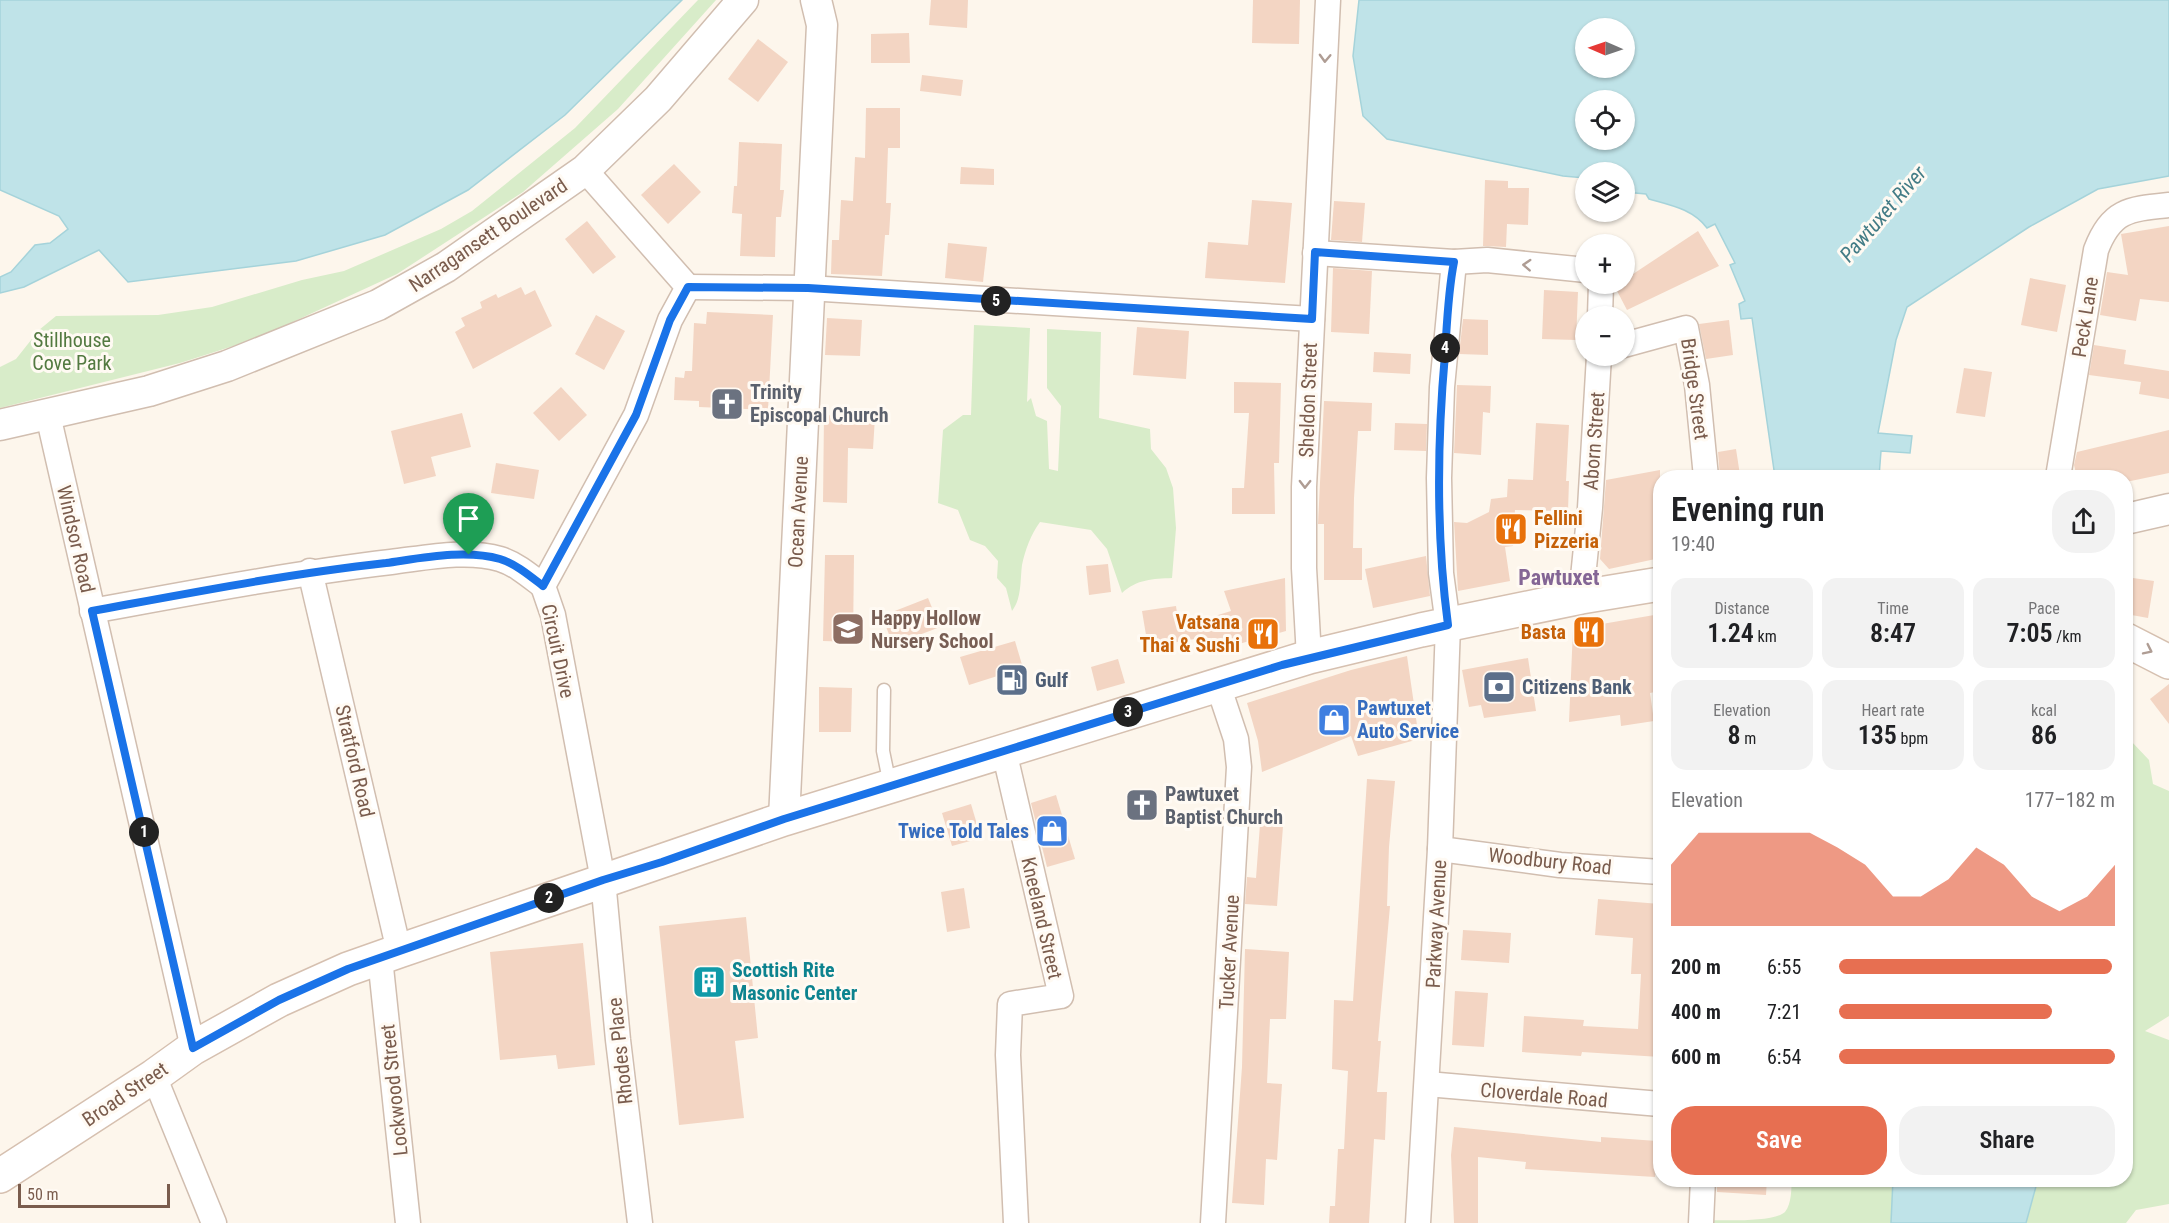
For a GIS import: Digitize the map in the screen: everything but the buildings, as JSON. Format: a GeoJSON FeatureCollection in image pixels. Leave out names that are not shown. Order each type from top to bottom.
{"type":"FeatureCollection","features":[{"type":"Feature","properties":{"kind":"main road","name":"Broad Street"},"geometry":{"type":"LineString","coordinates":[[0,1176],[193,1048],[279,1000],[390,954],[784,819],[1309,657],[1581,597],[1653,585]]}},
{"type":"Feature","properties":{"kind":"main road"},"geometry":{"type":"LineString","coordinates":[[2133,644],[2169,662]]}},
{"type":"Feature","properties":{"kind":"street","name":"Narragansett Boulevard"},"geometry":{"type":"LineString","coordinates":[[0,425],[149,391],[227,366],[378,305],[446,267],[585,170],[658,99],[743,0]]}},
{"type":"Feature","properties":{"kind":"street","name":"Sheldon Street"},"geometry":{"type":"LineString","coordinates":[[1309,657],[1304,498],[1328,0]]}},
{"type":"Feature","properties":{"kind":"street","name":"Ocean Avenue"},"geometry":{"type":"LineString","coordinates":[[784,819],[822,8]]}},
{"type":"Feature","properties":{"kind":"street"},"geometry":{"type":"LineString","coordinates":[[585,170],[688,287],[808,288],[1312,319]]}},
{"type":"Feature","properties":{"kind":"street","name":"Peck Lane"},"geometry":{"type":"LineString","coordinates":[[2059,470],[2096,250],[2104,229],[2113,220],[2127,212],[2169,205]]}},
{"type":"Feature","properties":{"kind":"street"},"geometry":{"type":"LineString","coordinates":[[1315,252],[1454,262],[1487,260],[1575,269]]}},
{"type":"Feature","properties":{"kind":"street","name":"Parkway Avenue"},"geometry":{"type":"LineString","coordinates":[[1418,1223],[1440,849],[1448,625],[1441,573],[1439,478],[1442,387],[1454,262]]}},
{"type":"Feature","properties":{"kind":"street","name":"Circuit Drive"},"geometry":{"type":"LineString","coordinates":[[603,880],[553,615],[543,586],[636,415],[670,320],[688,287]]}},
{"type":"Feature","properties":{"kind":"street","name":"Bridge Street"},"geometry":{"type":"LineString","coordinates":[[1635,342],[1686,328],[1696,385],[1705,470]]}},
{"type":"Feature","properties":{"kind":"street","name":"Aborn Street"},"geometry":{"type":"LineString","coordinates":[[1581,597],[1590,508],[1598,366]]}},
{"type":"Feature","properties":{"kind":"street","name":"Windsor Road"},"geometry":{"type":"LineString","coordinates":[[48,415],[193,1048]]}},
{"type":"Feature","properties":{"kind":"street"},"geometry":{"type":"LineString","coordinates":[[2133,517],[2169,509]]}},
{"type":"Feature","properties":{"kind":"street"},"geometry":{"type":"LineString","coordinates":[[92,611],[310,571],[469,555],[500,559],[524,571],[543,586]]}},
{"type":"Feature","properties":{"kind":"street","name":"Stratford Road"},"geometry":{"type":"LineString","coordinates":[[310,571],[390,954]]}},
{"type":"Feature","properties":{"kind":"street","name":"Tucker Avenue"},"geometry":{"type":"LineString","coordinates":[[1213,1223],[1239,767],[1236,740],[1218,685]]}},
{"type":"Feature","properties":{"kind":"street","name":"Kneeland Street"},"geometry":{"type":"LineString","coordinates":[[1004,751],[1061,996],[1010,1004],[1008,1055],[1016,1223]]}},
{"type":"Feature","properties":{"kind":"street","name":"Woodbury Road"},"geometry":{"type":"LineString","coordinates":[[1440,849],[1560,865],[1653,872]]}},
{"type":"Feature","properties":{"kind":"street","name":"Rhodes Place"},"geometry":{"type":"LineString","coordinates":[[603,880],[618,1040],[640,1223]]}},
{"type":"Feature","properties":{"kind":"street","name":"Lockwood Street"},"geometry":{"type":"LineString","coordinates":[[390,954],[408,1223]]}},
{"type":"Feature","properties":{"kind":"street"},"geometry":{"type":"LineString","coordinates":[[154,1076],[214,1223]]}},
{"type":"Feature","properties":{"kind":"street","name":"Cloverdale Road"},"geometry":{"type":"LineString","coordinates":[[1427,1084],[1653,1103]]}},
{"type":"Feature","properties":{"kind":"street"},"geometry":{"type":"LineString","coordinates":[[1701,1223],[1703,1187]]}},
{"type":"Feature","properties":{"kind":"lane"},"geometry":{"type":"LineString","coordinates":[[884,690],[884,751],[891,786]]}},
{"type":"Feature","properties":{"kind":"green space","name":"Stillhouse Cove Park"},"geometry":{"type":"Polygon","coordinates":[[[698,0],[716,0],[618,109],[523,192],[397,274],[258,338],[180,363],[0,408],[0,367],[16,359],[39,330],[56,316],[158,315],[212,307],[302,280],[344,271],[441,229],[472,211],[575,128],[698,0]]]}},
{"type":"Feature","properties":{"kind":"green space"},"geometry":{"type":"Polygon","coordinates":[[[974,325],[1030,328],[1027,402],[1031,398],[1036,416],[1047,421],[1049,469],[1058,471],[1061,406],[1047,388],[1047,329],[1101,332],[1099,418],[1150,429],[1151,449],[1166,468],[1173,488],[1176,528],[1172,578],[1139,582],[1122,593],[1107,549],[1091,530],[1040,522],[1025,554],[1019,595],[1012,611],[1006,588],[997,578],[998,561],[985,546],[970,540],[958,510],[938,503],[943,430],[963,415],[971,415],[974,325]]]}},
{"type":"Feature","properties":{"kind":"green space"},"geometry":{"type":"Polygon","coordinates":[[[2133,743],[2149,760],[2153,784],[2169,791],[2169,1016],[2145,1031],[2169,1040],[2169,1204],[2136,1210],[2126,1223],[2026,1223],[2036,1187],[2133,1187],[2133,743]]]}},
{"type":"Feature","properties":{"kind":"green space"},"geometry":{"type":"Polygon","coordinates":[[[1792,1187],[1893,1187],[1891,1223],[1700,1223],[1701,1220],[1746,1220],[1779,1216],[1785,1212],[1792,1187]]]}},
{"type":"Feature","properties":{"kind":"water"},"geometry":{"type":"Polygon","coordinates":[[[0,0],[682,0],[565,115],[468,190],[385,235],[296,261],[128,282],[99,250],[24,287],[0,293],[0,277],[11,272],[35,245],[50,243],[68,229],[59,216],[0,190],[0,0]]]}},
{"type":"Feature","properties":{"kind":"water","name":"Pawtuxet River"},"geometry":{"type":"Polygon","coordinates":[[[1359,0],[2169,0],[2169,176],[2098,189],[2029,227],[1907,307],[1896,340],[1878,433],[1912,436],[1910,453],[1881,451],[1880,470],[1774,470],[1752,318],[1741,319],[1739,304],[1745,301],[1730,265],[1735,263],[1715,224],[1707,228],[1688,212],[1649,199],[1646,194],[1635,193],[1635,162],[1575,162],[1575,177],[1563,176],[1387,139],[1363,116],[1353,56],[1359,0]]]}},
{"type":"Feature","properties":{"kind":"water"},"geometry":{"type":"Polygon","coordinates":[[[1893,1187],[2036,1187],[2026,1223],[1891,1223],[1893,1187]]]}},
{"type":"Feature","properties":{"kind":"place","name":"Trinity Episcopal Church"},"geometry":{"type":"Point","coordinates":[727,404]}},
{"type":"Feature","properties":{"kind":"place","name":"Fellini Pizzeria"},"geometry":{"type":"Point","coordinates":[1511,529]}},
{"type":"Feature","properties":{"kind":"place","name":"Happy Hollow Nursery School"},"geometry":{"type":"Point","coordinates":[848,629]}},
{"type":"Feature","properties":{"kind":"place","name":"Basta"},"geometry":{"type":"Point","coordinates":[1589,632]}},
{"type":"Feature","properties":{"kind":"place","name":"Vatsana Thai & Sushi"},"geometry":{"type":"Point","coordinates":[1263,634]}},
{"type":"Feature","properties":{"kind":"place","name":"Gulf"},"geometry":{"type":"Point","coordinates":[1012,680]}},
{"type":"Feature","properties":{"kind":"place","name":"Citizens Bank"},"geometry":{"type":"Point","coordinates":[1499,687]}},
{"type":"Feature","properties":{"kind":"place","name":"Pawtuxet Auto Service"},"geometry":{"type":"Point","coordinates":[1334,720]}},
{"type":"Feature","properties":{"kind":"place","name":"Pawtuxet Baptist Church"},"geometry":{"type":"Point","coordinates":[1142,805]}},
{"type":"Feature","properties":{"kind":"place","name":"Twice Told Tales"},"geometry":{"type":"Point","coordinates":[1052,831]}},
{"type":"Feature","properties":{"kind":"place","name":"Scottish Rite Masonic Center"},"geometry":{"type":"Point","coordinates":[709,982]}},
{"type":"Feature","properties":{"kind":"district","name":"Pawtuxet"},"geometry":{"type":"Point","coordinates":[1559,577]}},
{"type":"Feature","properties":{"kind":"route"},"geometry":{"type":"LineString","coordinates":[[1315,252],[1454,262],[1442,387],[1439,478],[1441,573],[1448,625],[1282,665],[784,819],[729,840],[603,880],[348,969],[279,1000],[193,1048],[92,611],[310,571],[469,555],[500,559],[524,571],[543,586],[636,415],[670,320],[688,287],[727,285],[808,288],[1094,308],[1312,319],[1315,252]]}}]}
